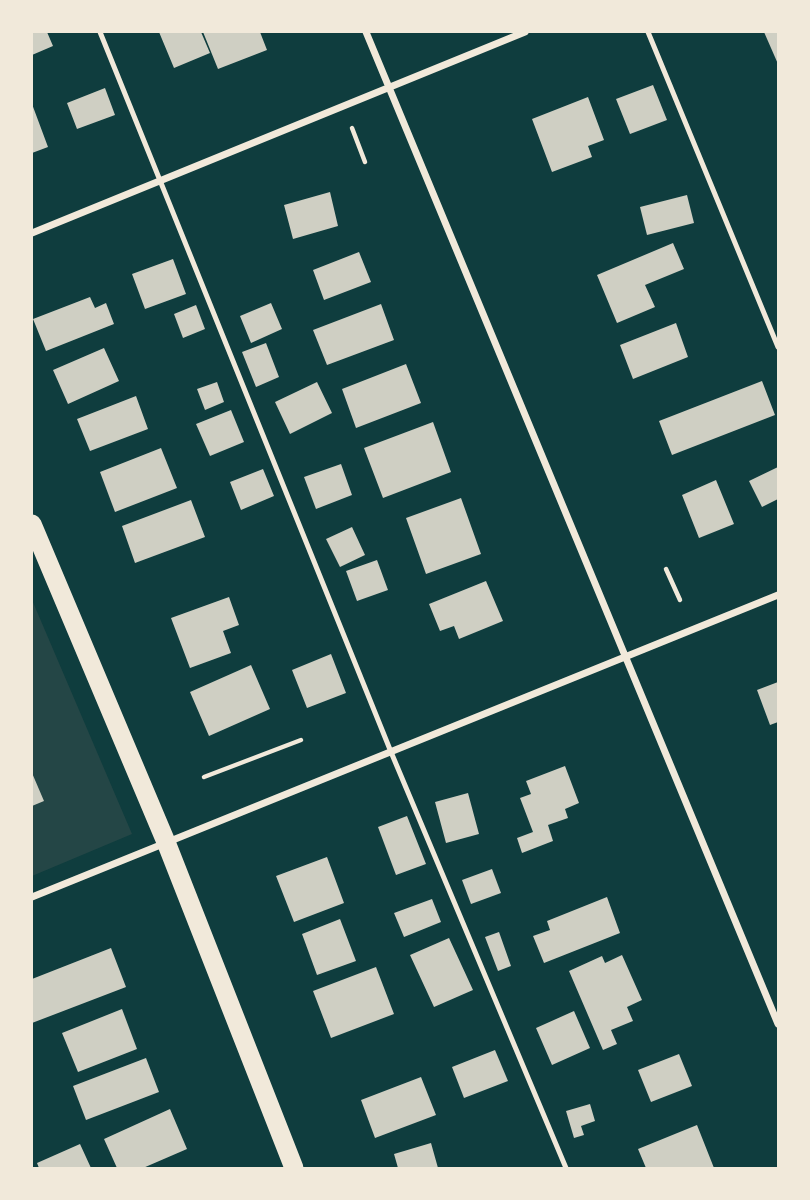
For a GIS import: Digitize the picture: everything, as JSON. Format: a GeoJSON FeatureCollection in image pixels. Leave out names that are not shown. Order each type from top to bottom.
{"type":"FeatureCollection","features":[{"type":"Feature","properties":{"kind":"highway"},"geometry":{"type":"LineString","coordinates":[[32,524],[166,842],[294,1168]]}},
{"type":"Feature","properties":{"kind":"street"},"geometry":{"type":"LineString","coordinates":[[366,32],[779,1024]]}},
{"type":"Feature","properties":{"kind":"street"},"geometry":{"type":"LineString","coordinates":[[32,233],[525,32]]}},
{"type":"Feature","properties":{"kind":"street"},"geometry":{"type":"LineString","coordinates":[[32,897],[779,595]]}},
{"type":"Feature","properties":{"kind":"lane"},"geometry":{"type":"LineString","coordinates":[[100,32],[391,752],[566,1168]]}},
{"type":"Feature","properties":{"kind":"lane"},"geometry":{"type":"LineString","coordinates":[[648,32],[779,347]]}},
{"type":"Feature","properties":{"kind":"path"},"geometry":{"type":"LineString","coordinates":[[352,128],[365,162]]}},
{"type":"Feature","properties":{"kind":"path"},"geometry":{"type":"LineString","coordinates":[[666,569],[680,600]]}},
{"type":"Feature","properties":{"kind":"path"},"geometry":{"type":"LineString","coordinates":[[204,777],[301,740]]}},
{"type":"Feature","properties":{"kind":"shaded area"},"geometry":{"type":"Polygon","coordinates":[[[32,600],[132,834],[32,876],[32,600]]]}},
{"type":"Feature","properties":{"kind":"building"},"geometry":{"type":"Polygon","coordinates":[[[32,32],[47,32],[53,46],[32,55],[32,32]]]}},
{"type":"Feature","properties":{"kind":"building"},"geometry":{"type":"Polygon","coordinates":[[[159,32],[201,32],[210,53],[174,68],[159,32]]]}},
{"type":"Feature","properties":{"kind":"building"},"geometry":{"type":"Polygon","coordinates":[[[203,32],[260,32],[267,50],[218,69],[203,32]]]}},
{"type":"Feature","properties":{"kind":"building"},"geometry":{"type":"Polygon","coordinates":[[[764,32],[778,32],[778,64],[764,32]]]}},
{"type":"Feature","properties":{"kind":"building"},"geometry":{"type":"Polygon","coordinates":[[[653,85],[667,120],[630,134],[616,99],[653,85]]]}},
{"type":"Feature","properties":{"kind":"building"},"geometry":{"type":"Polygon","coordinates":[[[105,88],[115,115],[77,129],[67,103],[105,88]]]}},
{"type":"Feature","properties":{"kind":"building"},"geometry":{"type":"Polygon","coordinates":[[[588,97],[604,140],[588,146],[592,157],[552,172],[532,119],[588,97]]]}},
{"type":"Feature","properties":{"kind":"building"},"geometry":{"type":"Polygon","coordinates":[[[32,104],[48,147],[32,153],[32,104]]]}},
{"type":"Feature","properties":{"kind":"building"},"geometry":{"type":"Polygon","coordinates":[[[330,192],[338,226],[293,239],[284,205],[330,192]]]}},
{"type":"Feature","properties":{"kind":"building"},"geometry":{"type":"Polygon","coordinates":[[[687,195],[694,223],[647,235],[640,207],[687,195]]]}},
{"type":"Feature","properties":{"kind":"building"},"geometry":{"type":"Polygon","coordinates":[[[673,243],[684,269],[645,285],[655,307],[617,323],[597,275],[673,243]]]}},
{"type":"Feature","properties":{"kind":"building"},"geometry":{"type":"Polygon","coordinates":[[[359,252],[371,282],[324,300],[313,270],[359,252]]]}},
{"type":"Feature","properties":{"kind":"building"},"geometry":{"type":"Polygon","coordinates":[[[173,259],[186,294],[145,309],[132,274],[173,259]]]}},
{"type":"Feature","properties":{"kind":"building"},"geometry":{"type":"Polygon","coordinates":[[[90,297],[95,308],[106,303],[114,324],[46,351],[33,319],[90,297]]]}},
{"type":"Feature","properties":{"kind":"building"},"geometry":{"type":"Polygon","coordinates":[[[271,303],[282,329],[251,343],[240,316],[271,303]]]}},
{"type":"Feature","properties":{"kind":"building"},"geometry":{"type":"Polygon","coordinates":[[[381,304],[394,340],[327,365],[313,330],[381,304]]]}},
{"type":"Feature","properties":{"kind":"building"},"geometry":{"type":"Polygon","coordinates":[[[196,305],[205,329],[183,338],[174,314],[196,305]]]}},
{"type":"Feature","properties":{"kind":"building"},"geometry":{"type":"Polygon","coordinates":[[[676,323],[688,357],[633,379],[620,345],[676,323]]]}},
{"type":"Feature","properties":{"kind":"building"},"geometry":{"type":"Polygon","coordinates":[[[266,343],[279,377],[256,387],[242,352],[266,343]]]}},
{"type":"Feature","properties":{"kind":"building"},"geometry":{"type":"Polygon","coordinates":[[[104,348],[119,381],[68,404],[53,370],[104,348]]]}},
{"type":"Feature","properties":{"kind":"building"},"geometry":{"type":"Polygon","coordinates":[[[406,364],[421,403],[356,428],[342,389],[406,364]]]}},
{"type":"Feature","properties":{"kind":"building"},"geometry":{"type":"Polygon","coordinates":[[[762,381],[775,415],[672,455],[659,421],[762,381]]]}},
{"type":"Feature","properties":{"kind":"building"},"geometry":{"type":"Polygon","coordinates":[[[217,382],[224,402],[205,410],[197,389],[217,382]]]}},
{"type":"Feature","properties":{"kind":"building"},"geometry":{"type":"Polygon","coordinates":[[[317,382],[332,413],[290,434],[275,402],[317,382]]]}},
{"type":"Feature","properties":{"kind":"building"},"geometry":{"type":"Polygon","coordinates":[[[136,396],[148,429],[90,451],[77,419],[136,396]]]}},
{"type":"Feature","properties":{"kind":"building"},"geometry":{"type":"Polygon","coordinates":[[[231,410],[244,442],[210,456],[196,424],[231,410]]]}},
{"type":"Feature","properties":{"kind":"building"},"geometry":{"type":"Polygon","coordinates":[[[433,422],[451,472],[383,498],[364,448],[433,422]]]}},
{"type":"Feature","properties":{"kind":"building"},"geometry":{"type":"Polygon","coordinates":[[[161,448],[177,488],[115,512],[100,472],[161,448]]]}},
{"type":"Feature","properties":{"kind":"building"},"geometry":{"type":"Polygon","coordinates":[[[341,464],[352,495],[316,509],[304,477],[341,464]]]}},
{"type":"Feature","properties":{"kind":"building"},"geometry":{"type":"Polygon","coordinates":[[[778,467],[778,499],[762,507],[749,481],[778,467]]]}},
{"type":"Feature","properties":{"kind":"building"},"geometry":{"type":"Polygon","coordinates":[[[263,469],[274,496],[241,510],[230,482],[263,469]]]}},
{"type":"Feature","properties":{"kind":"building"},"geometry":{"type":"Polygon","coordinates":[[[716,480],[734,524],[699,538],[682,495],[716,480]]]}},
{"type":"Feature","properties":{"kind":"building"},"geometry":{"type":"Polygon","coordinates":[[[461,498],[481,554],[426,574],[406,518],[461,498]]]}},
{"type":"Feature","properties":{"kind":"building"},"geometry":{"type":"Polygon","coordinates":[[[191,500],[205,537],[135,563],[122,526],[191,500]]]}},
{"type":"Feature","properties":{"kind":"building"},"geometry":{"type":"Polygon","coordinates":[[[352,527],[365,555],[340,567],[326,539],[352,527]]]}},
{"type":"Feature","properties":{"kind":"building"},"geometry":{"type":"Polygon","coordinates":[[[377,560],[388,590],[357,601],[346,571],[377,560]]]}},
{"type":"Feature","properties":{"kind":"building"},"geometry":{"type":"Polygon","coordinates":[[[486,581],[503,621],[459,639],[454,626],[440,631],[429,604],[486,581]]]}},
{"type":"Feature","properties":{"kind":"building"},"geometry":{"type":"Polygon","coordinates":[[[229,597],[239,625],[223,631],[231,653],[190,668],[171,618],[229,597]]]}},
{"type":"Feature","properties":{"kind":"building"},"geometry":{"type":"Polygon","coordinates":[[[331,654],[346,693],[307,708],[292,670],[331,654]]]}},
{"type":"Feature","properties":{"kind":"building"},"geometry":{"type":"Polygon","coordinates":[[[251,665],[270,709],[209,736],[190,692],[251,665]]]}},
{"type":"Feature","properties":{"kind":"building"},"geometry":{"type":"Polygon","coordinates":[[[778,682],[778,722],[770,725],[757,690],[778,682]]]}},
{"type":"Feature","properties":{"kind":"building"},"geometry":{"type":"Polygon","coordinates":[[[565,766],[579,803],[565,809],[568,818],[548,825],[553,841],[522,853],[517,838],[533,832],[520,798],[531,794],[526,781],[565,766]]]}},
{"type":"Feature","properties":{"kind":"building"},"geometry":{"type":"Polygon","coordinates":[[[32,773],[44,801],[32,806],[32,773]]]}},
{"type":"Feature","properties":{"kind":"building"},"geometry":{"type":"Polygon","coordinates":[[[468,793],[479,834],[446,843],[435,802],[468,793]]]}},
{"type":"Feature","properties":{"kind":"building"},"geometry":{"type":"Polygon","coordinates":[[[407,816],[426,864],[396,875],[378,827],[407,816]]]}},
{"type":"Feature","properties":{"kind":"building"},"geometry":{"type":"Polygon","coordinates":[[[327,857],[344,903],[294,922],[276,876],[327,857]]]}},
{"type":"Feature","properties":{"kind":"building"},"geometry":{"type":"Polygon","coordinates":[[[492,869],[501,893],[471,904],[462,880],[492,869]]]}},
{"type":"Feature","properties":{"kind":"building"},"geometry":{"type":"Polygon","coordinates":[[[607,897],[620,933],[544,963],[533,936],[550,930],[547,921],[607,897]]]}},
{"type":"Feature","properties":{"kind":"building"},"geometry":{"type":"Polygon","coordinates":[[[432,899],[441,922],[404,937],[394,913],[432,899]]]}},
{"type":"Feature","properties":{"kind":"building"},"geometry":{"type":"Polygon","coordinates":[[[340,919],[356,961],[317,975],[302,934],[340,919]]]}},
{"type":"Feature","properties":{"kind":"building"},"geometry":{"type":"Polygon","coordinates":[[[499,932],[511,966],[498,971],[485,937],[499,932]]]}},
{"type":"Feature","properties":{"kind":"building"},"geometry":{"type":"Polygon","coordinates":[[[449,938],[473,990],[434,1007],[410,955],[449,938]]]}},
{"type":"Feature","properties":{"kind":"building"},"geometry":{"type":"Polygon","coordinates":[[[111,948],[126,987],[32,1023],[32,979],[111,948]]]}},
{"type":"Feature","properties":{"kind":"building"},"geometry":{"type":"Polygon","coordinates":[[[622,955],[642,1000],[627,1007],[633,1021],[611,1030],[617,1044],[603,1050],[569,971],[602,956],[605,963],[622,955]]]}},
{"type":"Feature","properties":{"kind":"building"},"geometry":{"type":"Polygon","coordinates":[[[376,967],[394,1014],[331,1038],[313,991],[376,967]]]}},
{"type":"Feature","properties":{"kind":"building"},"geometry":{"type":"Polygon","coordinates":[[[122,1009],[137,1049],[78,1072],[62,1033],[122,1009]]]}},
{"type":"Feature","properties":{"kind":"building"},"geometry":{"type":"Polygon","coordinates":[[[574,1011],[590,1048],[552,1065],[536,1028],[574,1011]]]}},
{"type":"Feature","properties":{"kind":"building"},"geometry":{"type":"Polygon","coordinates":[[[495,1050],[508,1081],[464,1098],[452,1067],[495,1050]]]}},
{"type":"Feature","properties":{"kind":"building"},"geometry":{"type":"Polygon","coordinates":[[[679,1054],[692,1086],[651,1102],[638,1070],[679,1054]]]}},
{"type":"Feature","properties":{"kind":"building"},"geometry":{"type":"Polygon","coordinates":[[[146,1058],[159,1092],[86,1120],[73,1086],[146,1058]]]}},
{"type":"Feature","properties":{"kind":"building"},"geometry":{"type":"Polygon","coordinates":[[[421,1077],[436,1115],[375,1138],[361,1100],[421,1077]]]}},
{"type":"Feature","properties":{"kind":"building"},"geometry":{"type":"Polygon","coordinates":[[[590,1104],[595,1121],[581,1126],[584,1135],[574,1138],[566,1111],[590,1104]]]}},
{"type":"Feature","properties":{"kind":"building"},"geometry":{"type":"Polygon","coordinates":[[[170,1109],[187,1149],[143,1168],[117,1168],[104,1139],[170,1109]]]}},
{"type":"Feature","properties":{"kind":"building"},"geometry":{"type":"Polygon","coordinates":[[[697,1125],[714,1168],[646,1168],[638,1149],[697,1125]]]}},
{"type":"Feature","properties":{"kind":"building"},"geometry":{"type":"Polygon","coordinates":[[[431,1143],[438,1168],[398,1168],[394,1154],[431,1143]]]}},
{"type":"Feature","properties":{"kind":"building"},"geometry":{"type":"Polygon","coordinates":[[[80,1144],[91,1168],[39,1168],[37,1163],[80,1144]]]}}]}
